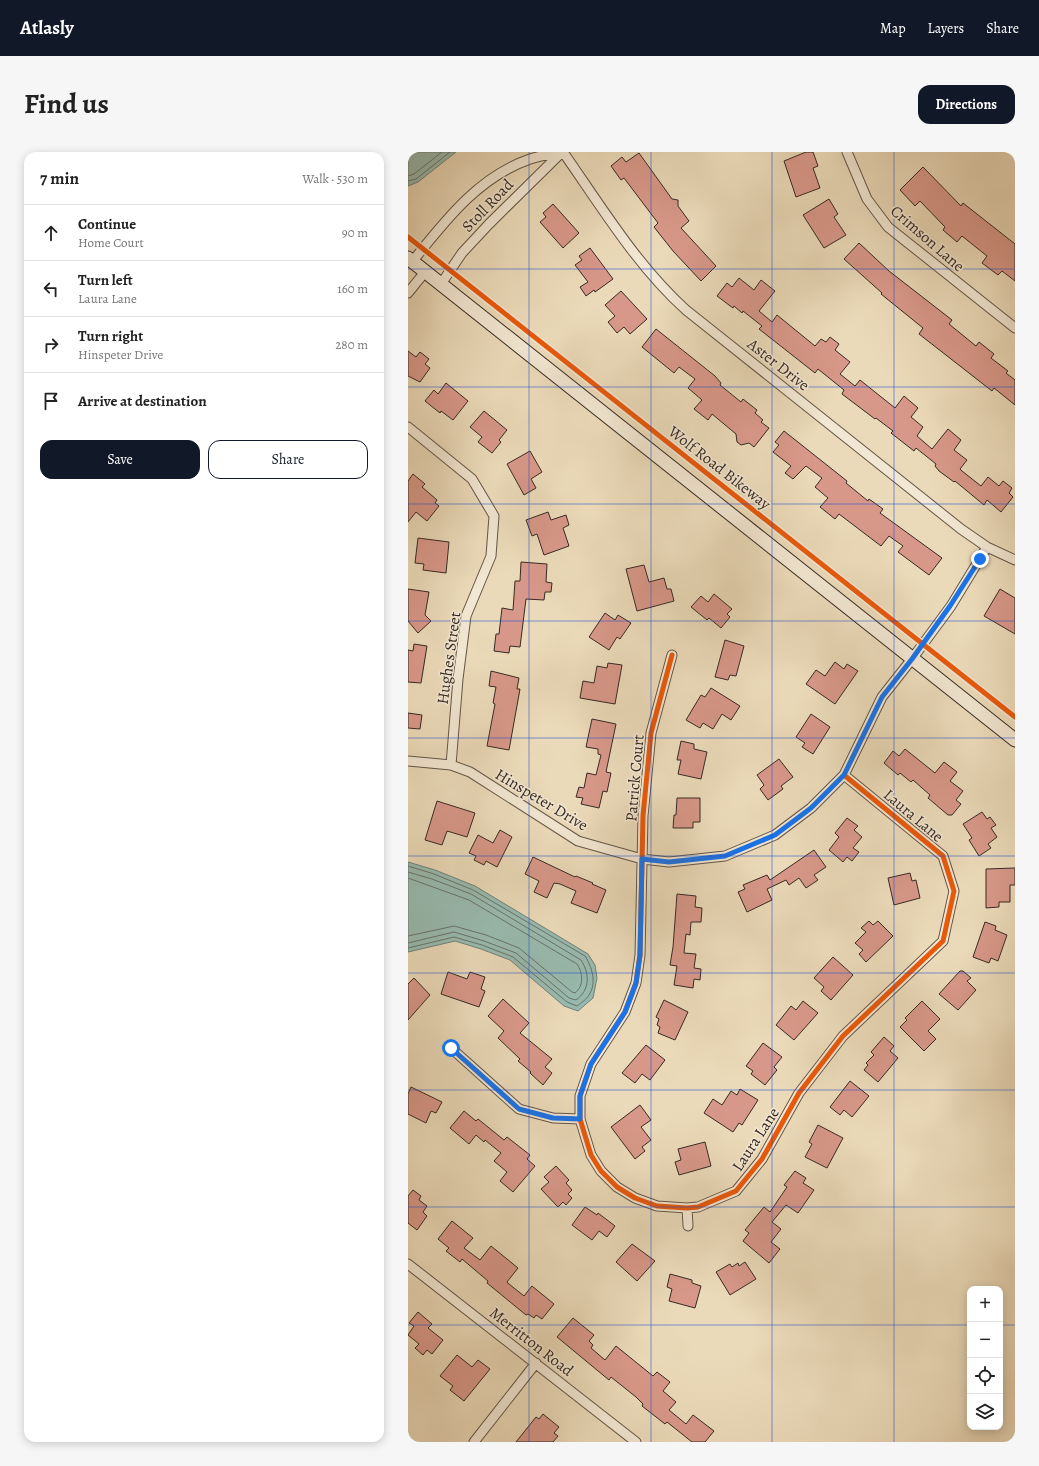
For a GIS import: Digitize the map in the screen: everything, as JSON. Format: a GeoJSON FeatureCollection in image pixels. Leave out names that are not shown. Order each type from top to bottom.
{"type":"FeatureCollection","features":[{"type":"Feature","properties":{"kind":"main road"},"geometry":{"type":"LineString","coordinates":[[410,260],[643,443],[1015,740]]}},
{"type":"Feature","properties":{"kind":"street","name":"Stoll Road"},"geometry":{"type":"LineString","coordinates":[[410,260],[449,216],[484,185],[504,172],[530,159],[561,152]]}},
{"type":"Feature","properties":{"kind":"street","name":"Stoll Road"},"geometry":{"type":"LineString","coordinates":[[441,284],[462,253],[561,152]]}},
{"type":"Feature","properties":{"kind":"street","name":"Aster Drive"},"geometry":{"type":"LineString","coordinates":[[561,152],[638,258],[672,298],[961,529],[987,547],[1015,560]]}},
{"type":"Feature","properties":{"kind":"street","name":"Crimson Lane"},"geometry":{"type":"LineString","coordinates":[[847,152],[867,199],[888,227],[1015,328]]}},
{"type":"Feature","properties":{"kind":"street"},"geometry":{"type":"LineString","coordinates":[[408,293],[425,272]]}},
{"type":"Feature","properties":{"kind":"street","name":"Hughes Street"},"geometry":{"type":"LineString","coordinates":[[408,427],[472,479],[494,516],[491,556],[466,616],[458,679],[451,766]]}},
{"type":"Feature","properties":{"kind":"street","name":"Hinspeter Drive"},"geometry":{"type":"LineString","coordinates":[[408,761],[451,766],[470,772],[578,841],[642,859],[669,862],[725,856],[775,835],[811,808],[844,775],[882,697],[912,659],[950,606],[987,547]]}},
{"type":"Feature","properties":{"kind":"street","name":"Patrick Court"},"geometry":{"type":"LineString","coordinates":[[642,859],[643,816],[651,733],[672,655]]}},
{"type":"Feature","properties":{"kind":"street","name":"Laura Lane"},"geometry":{"type":"LineString","coordinates":[[642,859],[640,955],[636,983],[625,1012],[598,1051],[588,1071],[580,1096],[580,1119],[591,1154],[601,1172],[617,1186],[635,1198],[657,1206],[687,1208],[698,1207],[736,1191],[762,1158],[799,1093],[843,1036],[943,941],[954,891],[943,856],[844,775]]}},
{"type":"Feature","properties":{"kind":"street"},"geometry":{"type":"LineString","coordinates":[[451,1048],[519,1109],[553,1118],[580,1119]]}},
{"type":"Feature","properties":{"kind":"street"},"geometry":{"type":"LineString","coordinates":[[687,1208],[688,1226]]}},
{"type":"Feature","properties":{"kind":"street","name":"Merritton Road"},"geometry":{"type":"LineString","coordinates":[[408,1264],[636,1442]]}},
{"type":"Feature","properties":{"kind":"street"},"geometry":{"type":"LineString","coordinates":[[474,1442],[536,1363]]}},
{"type":"Feature","properties":{"kind":"water"},"geometry":{"type":"Polygon","coordinates":[[[408,152],[456,152],[418,182],[408,186],[408,152]]]}},
{"type":"Feature","properties":{"kind":"water"},"geometry":{"type":"Polygon","coordinates":[[[408,862],[435,870],[475,886],[588,954],[595,965],[597,978],[593,998],[578,1011],[564,1006],[510,960],[455,941],[408,952],[408,862]]]}},
{"type":"Feature","properties":{"kind":"building"},"geometry":{"type":"Polygon","coordinates":[[[806,152],[813,152],[818,166],[813,168],[820,188],[796,197],[784,161],[806,152]]]}},
{"type":"Feature","properties":{"kind":"building"},"geometry":{"type":"Polygon","coordinates":[[[639,153],[672,199],[678,200],[678,206],[689,221],[681,228],[716,266],[701,281],[673,251],[654,227],[658,223],[624,178],[621,180],[611,166],[622,157],[626,162],[639,153]]]}},
{"type":"Feature","properties":{"kind":"building"},"geometry":{"type":"Polygon","coordinates":[[[923,167],[961,206],[963,203],[1015,244],[1015,281],[1002,271],[998,275],[982,263],[987,256],[962,236],[957,242],[943,230],[945,227],[920,201],[915,206],[900,190],[923,167]]]}},
{"type":"Feature","properties":{"kind":"building"},"geometry":{"type":"Polygon","coordinates":[[[829,199],[838,214],[834,217],[846,235],[824,248],[803,215],[829,199]]]}},
{"type":"Feature","properties":{"kind":"building"},"geometry":{"type":"Polygon","coordinates":[[[553,204],[579,233],[563,248],[540,222],[546,217],[543,213],[553,204]]]}},
{"type":"Feature","properties":{"kind":"building"},"geometry":{"type":"Polygon","coordinates":[[[859,243],[889,271],[952,320],[949,324],[976,346],[979,342],[994,354],[991,358],[1008,371],[1006,373],[1015,380],[1015,405],[994,388],[992,391],[919,334],[923,328],[881,294],[882,293],[844,259],[859,243]]]}},
{"type":"Feature","properties":{"kind":"building"},"geometry":{"type":"Polygon","coordinates":[[[590,248],[613,279],[595,292],[594,290],[586,296],[580,287],[588,282],[575,265],[582,260],[579,256],[590,248]]]}},
{"type":"Feature","properties":{"kind":"building"},"geometry":{"type":"Polygon","coordinates":[[[739,278],[754,290],[761,280],[775,291],[759,311],[772,322],[777,315],[815,346],[821,339],[826,342],[830,337],[839,344],[835,350],[850,362],[840,374],[855,386],[860,380],[895,408],[904,396],[918,408],[911,417],[923,427],[917,436],[932,449],[948,429],[961,440],[954,450],[967,460],[960,469],[962,471],[981,486],[988,477],[999,486],[1003,481],[1012,488],[1009,493],[1013,497],[1001,512],[987,500],[984,505],[955,481],[954,482],[939,471],[935,466],[936,464],[916,448],[914,451],[891,433],[893,431],[842,394],[844,390],[818,369],[815,373],[759,329],[762,326],[743,311],[742,313],[734,306],[733,308],[717,296],[727,283],[732,287],[739,278]]]}},
{"type":"Feature","properties":{"kind":"building"},"geometry":{"type":"Polygon","coordinates":[[[621,291],[647,319],[630,334],[624,327],[617,333],[608,322],[615,316],[605,305],[621,291]]]}},
{"type":"Feature","properties":{"kind":"building"},"geometry":{"type":"Polygon","coordinates":[[[656,329],[715,376],[721,383],[720,385],[741,402],[743,399],[757,410],[755,413],[763,420],[761,422],[769,428],[754,447],[749,443],[741,445],[737,442],[736,434],[712,414],[708,420],[694,409],[702,400],[688,388],[695,379],[679,367],[674,373],[642,347],[656,329]]]}},
{"type":"Feature","properties":{"kind":"building"},"geometry":{"type":"Polygon","coordinates":[[[408,351],[416,357],[420,352],[429,359],[425,364],[430,368],[420,382],[408,376],[408,351]]]}},
{"type":"Feature","properties":{"kind":"building"},"geometry":{"type":"Polygon","coordinates":[[[446,383],[468,401],[453,420],[441,411],[440,413],[425,401],[434,390],[438,394],[446,383]]]}},
{"type":"Feature","properties":{"kind":"building"},"geometry":{"type":"Polygon","coordinates":[[[484,411],[507,430],[499,440],[501,442],[492,453],[478,442],[482,437],[470,427],[484,411]]]}},
{"type":"Feature","properties":{"kind":"building"},"geometry":{"type":"Polygon","coordinates":[[[784,431],[847,481],[846,483],[868,501],[869,499],[883,509],[880,513],[942,558],[929,575],[898,552],[903,546],[889,536],[881,546],[839,514],[835,519],[820,507],[828,498],[815,487],[822,478],[806,466],[793,479],[785,473],[791,466],[773,452],[779,445],[775,442],[784,431]]]}},
{"type":"Feature","properties":{"kind":"building"},"geometry":{"type":"Polygon","coordinates":[[[530,451],[542,472],[531,479],[536,488],[524,495],[507,464],[530,451]]]}},
{"type":"Feature","properties":{"kind":"building"},"geometry":{"type":"Polygon","coordinates":[[[413,474],[425,484],[422,487],[437,500],[435,503],[439,506],[427,521],[416,512],[408,522],[408,481],[413,474]]]}},
{"type":"Feature","properties":{"kind":"building"},"geometry":{"type":"Polygon","coordinates":[[[548,512],[551,520],[566,515],[569,525],[563,528],[569,546],[544,555],[537,534],[532,536],[526,520],[548,512]]]}},
{"type":"Feature","properties":{"kind":"building"},"geometry":{"type":"Polygon","coordinates":[[[418,538],[449,542],[446,573],[423,570],[424,564],[415,563],[418,538]]]}},
{"type":"Feature","properties":{"kind":"building"},"geometry":{"type":"Polygon","coordinates":[[[521,562],[547,564],[546,582],[552,583],[551,592],[545,592],[544,600],[526,599],[520,647],[510,646],[509,653],[494,651],[496,634],[499,634],[502,608],[513,610],[515,581],[520,581],[521,562]]]}},
{"type":"Feature","properties":{"kind":"building"},"geometry":{"type":"Polygon","coordinates":[[[644,565],[649,582],[664,578],[667,589],[671,589],[674,601],[637,611],[626,569],[644,565]]]}},
{"type":"Feature","properties":{"kind":"building"},"geometry":{"type":"Polygon","coordinates":[[[408,589],[429,592],[425,615],[431,621],[418,633],[408,621],[408,589]]]}},
{"type":"Feature","properties":{"kind":"building"},"geometry":{"type":"Polygon","coordinates":[[[1000,589],[1015,598],[1015,634],[984,616],[1000,589]]]}},
{"type":"Feature","properties":{"kind":"building"},"geometry":{"type":"Polygon","coordinates":[[[714,594],[732,609],[727,614],[730,617],[721,628],[709,618],[707,620],[691,607],[701,596],[708,602],[714,594]]]}},
{"type":"Feature","properties":{"kind":"building"},"geometry":{"type":"Polygon","coordinates":[[[605,613],[615,620],[618,615],[631,623],[620,639],[617,637],[609,650],[589,637],[605,613]]]}},
{"type":"Feature","properties":{"kind":"building"},"geometry":{"type":"Polygon","coordinates":[[[725,640],[744,646],[736,676],[730,675],[728,680],[715,677],[725,640]]]}},
{"type":"Feature","properties":{"kind":"building"},"geometry":{"type":"Polygon","coordinates":[[[414,644],[427,646],[421,683],[408,682],[408,650],[413,651],[414,644]]]}},
{"type":"Feature","properties":{"kind":"building"},"geometry":{"type":"Polygon","coordinates":[[[835,662],[844,669],[847,664],[858,671],[835,704],[806,684],[816,670],[825,676],[835,662]]]}},
{"type":"Feature","properties":{"kind":"building"},"geometry":{"type":"Polygon","coordinates":[[[608,663],[622,665],[615,704],[580,698],[583,681],[594,683],[597,666],[607,668],[608,663]]]}},
{"type":"Feature","properties":{"kind":"building"},"geometry":{"type":"Polygon","coordinates":[[[491,671],[519,678],[517,689],[520,689],[509,750],[487,746],[495,704],[493,703],[496,687],[489,686],[491,671]]]}},
{"type":"Feature","properties":{"kind":"building"},"geometry":{"type":"Polygon","coordinates":[[[711,688],[740,706],[731,720],[722,714],[713,729],[703,723],[700,728],[686,720],[701,695],[705,697],[711,688]]]}},
{"type":"Feature","properties":{"kind":"building"},"geometry":{"type":"Polygon","coordinates":[[[408,713],[422,715],[420,729],[408,728],[408,713]]]}},
{"type":"Feature","properties":{"kind":"building"},"geometry":{"type":"Polygon","coordinates":[[[811,714],[830,727],[813,754],[802,747],[805,743],[796,737],[811,714]]]}},
{"type":"Feature","properties":{"kind":"building"},"geometry":{"type":"Polygon","coordinates":[[[592,719],[616,724],[606,772],[611,773],[607,792],[603,791],[599,808],[581,804],[583,798],[576,797],[579,787],[584,788],[587,773],[596,775],[601,755],[598,754],[598,749],[586,747],[592,719]]]}},
{"type":"Feature","properties":{"kind":"building"},"geometry":{"type":"Polygon","coordinates":[[[681,741],[694,744],[694,749],[707,752],[701,779],[678,774],[681,760],[677,760],[681,741]]]}},
{"type":"Feature","properties":{"kind":"building"},"geometry":{"type":"Polygon","coordinates":[[[905,749],[935,773],[944,762],[957,772],[950,781],[963,791],[956,800],[961,804],[952,815],[948,815],[928,798],[930,795],[913,780],[911,782],[900,773],[898,775],[884,763],[893,751],[899,756],[905,749]]]}},
{"type":"Feature","properties":{"kind":"building"},"geometry":{"type":"Polygon","coordinates":[[[779,759],[793,777],[781,786],[783,789],[768,800],[760,789],[764,785],[757,775],[779,759]]]}},
{"type":"Feature","properties":{"kind":"building"},"geometry":{"type":"Polygon","coordinates":[[[677,798],[700,798],[700,822],[693,822],[693,828],[673,828],[674,815],[676,815],[677,798]]]}},
{"type":"Feature","properties":{"kind":"building"},"geometry":{"type":"Polygon","coordinates":[[[437,801],[475,813],[467,837],[447,831],[442,845],[425,840],[437,801]]]}},
{"type":"Feature","properties":{"kind":"building"},"geometry":{"type":"Polygon","coordinates":[[[982,812],[987,819],[990,817],[996,825],[991,828],[997,837],[988,844],[991,848],[979,856],[969,840],[972,838],[963,824],[982,812]]]}},
{"type":"Feature","properties":{"kind":"building"},"geometry":{"type":"Polygon","coordinates":[[[847,818],[858,826],[854,830],[862,837],[853,848],[859,852],[852,861],[847,857],[843,862],[829,850],[839,837],[835,833],[847,818]]]}},
{"type":"Feature","properties":{"kind":"building"},"geometry":{"type":"Polygon","coordinates":[[[500,830],[512,837],[497,867],[486,861],[484,865],[474,860],[476,856],[469,853],[478,835],[493,843],[500,830]]]}},
{"type":"Feature","properties":{"kind":"building"},"geometry":{"type":"Polygon","coordinates":[[[814,850],[826,867],[814,875],[818,880],[806,888],[799,878],[789,885],[786,880],[767,889],[772,900],[747,912],[738,892],[745,889],[743,885],[767,875],[770,880],[814,850]]]}},
{"type":"Feature","properties":{"kind":"building"},"geometry":{"type":"Polygon","coordinates":[[[533,857],[606,890],[597,913],[571,903],[576,891],[560,884],[554,883],[547,898],[534,892],[539,881],[525,874],[533,857]]]}},
{"type":"Feature","properties":{"kind":"building"},"geometry":{"type":"Polygon","coordinates":[[[1015,868],[1015,885],[1010,885],[1010,902],[999,902],[999,907],[986,908],[986,869],[1015,868]]]}},
{"type":"Feature","properties":{"kind":"building"},"geometry":{"type":"Polygon","coordinates":[[[910,873],[912,881],[916,880],[920,898],[894,905],[888,878],[910,873]]]}},
{"type":"Feature","properties":{"kind":"building"},"geometry":{"type":"Polygon","coordinates":[[[677,894],[696,896],[695,907],[702,908],[701,922],[691,922],[690,935],[686,934],[684,953],[696,954],[694,968],[701,969],[700,980],[694,979],[693,988],[674,985],[677,966],[670,965],[673,947],[677,894]]]}},
{"type":"Feature","properties":{"kind":"building"},"geometry":{"type":"Polygon","coordinates":[[[869,921],[873,925],[878,921],[893,936],[866,962],[859,954],[863,950],[855,943],[866,932],[861,928],[869,921]]]}},
{"type":"Feature","properties":{"kind":"building"},"geometry":{"type":"Polygon","coordinates":[[[985,922],[996,926],[995,930],[1007,935],[998,961],[991,958],[989,963],[973,957],[985,922]]]}},
{"type":"Feature","properties":{"kind":"building"},"geometry":{"type":"Polygon","coordinates":[[[833,957],[853,975],[831,1000],[821,991],[824,987],[814,978],[833,957]]]}},
{"type":"Feature","properties":{"kind":"building"},"geometry":{"type":"Polygon","coordinates":[[[960,971],[963,971],[971,978],[967,981],[976,990],[958,1010],[939,994],[960,971]]]}},
{"type":"Feature","properties":{"kind":"building"},"geometry":{"type":"Polygon","coordinates":[[[448,972],[467,979],[470,972],[485,977],[481,989],[485,991],[479,1007],[441,994],[448,972]]]}},
{"type":"Feature","properties":{"kind":"building"},"geometry":{"type":"Polygon","coordinates":[[[414,978],[430,995],[408,1020],[408,984],[414,978]]]}},
{"type":"Feature","properties":{"kind":"building"},"geometry":{"type":"Polygon","coordinates":[[[503,999],[529,1023],[520,1033],[552,1059],[545,1067],[552,1073],[543,1085],[518,1061],[520,1059],[498,1038],[504,1031],[488,1016],[503,999]]]}},
{"type":"Feature","properties":{"kind":"building"},"geometry":{"type":"Polygon","coordinates":[[[664,1000],[688,1012],[675,1040],[658,1033],[660,1027],[657,1025],[659,1019],[656,1017],[664,1000]]]}},
{"type":"Feature","properties":{"kind":"building"},"geometry":{"type":"Polygon","coordinates":[[[803,1001],[818,1013],[794,1040],[776,1025],[791,1006],[796,1010],[803,1001]]]}},
{"type":"Feature","properties":{"kind":"building"},"geometry":{"type":"Polygon","coordinates":[[[922,1001],[940,1019],[928,1031],[936,1039],[924,1051],[900,1027],[907,1020],[905,1018],[922,1001]]]}},
{"type":"Feature","properties":{"kind":"building"},"geometry":{"type":"Polygon","coordinates":[[[884,1037],[894,1046],[890,1051],[898,1058],[878,1082],[864,1070],[868,1065],[866,1063],[874,1055],[871,1052],[884,1037]]]}},
{"type":"Feature","properties":{"kind":"building"},"geometry":{"type":"Polygon","coordinates":[[[763,1043],[782,1057],[774,1067],[777,1070],[765,1085],[751,1074],[753,1071],[746,1066],[763,1043]]]}},
{"type":"Feature","properties":{"kind":"building"},"geometry":{"type":"Polygon","coordinates":[[[646,1045],[665,1060],[650,1080],[642,1074],[635,1083],[622,1073],[646,1045]]]}},
{"type":"Feature","properties":{"kind":"building"},"geometry":{"type":"Polygon","coordinates":[[[850,1081],[869,1096],[852,1117],[844,1110],[840,1115],[830,1107],[850,1081]]]}},
{"type":"Feature","properties":{"kind":"building"},"geometry":{"type":"Polygon","coordinates":[[[411,1087],[442,1102],[436,1113],[431,1111],[426,1123],[408,1114],[408,1094],[411,1087]]]}},
{"type":"Feature","properties":{"kind":"building"},"geometry":{"type":"Polygon","coordinates":[[[740,1089],[758,1100],[742,1125],[739,1123],[733,1132],[704,1113],[713,1099],[722,1105],[731,1091],[737,1095],[740,1089]]]}},
{"type":"Feature","properties":{"kind":"building"},"geometry":{"type":"Polygon","coordinates":[[[640,1105],[651,1120],[641,1127],[651,1140],[642,1147],[645,1151],[635,1159],[611,1127],[640,1105]]]}},
{"type":"Feature","properties":{"kind":"building"},"geometry":{"type":"Polygon","coordinates":[[[464,1111],[476,1121],[478,1119],[504,1140],[507,1137],[530,1155],[527,1159],[535,1166],[513,1192],[500,1181],[507,1172],[494,1161],[501,1153],[485,1140],[484,1142],[476,1135],[469,1144],[450,1128],[464,1111]]]}},
{"type":"Feature","properties":{"kind":"building"},"geometry":{"type":"Polygon","coordinates":[[[818,1125],[843,1138],[827,1168],[805,1157],[812,1144],[809,1142],[818,1125]]]}},
{"type":"Feature","properties":{"kind":"building"},"geometry":{"type":"Polygon","coordinates":[[[705,1142],[711,1166],[679,1175],[675,1162],[681,1160],[678,1149],[705,1142]]]}},
{"type":"Feature","properties":{"kind":"building"},"geometry":{"type":"Polygon","coordinates":[[[556,1166],[569,1180],[566,1183],[572,1190],[568,1194],[572,1198],[566,1205],[563,1202],[558,1207],[541,1189],[549,1182],[544,1177],[556,1166]]]}},
{"type":"Feature","properties":{"kind":"building"},"geometry":{"type":"Polygon","coordinates":[[[795,1171],[806,1178],[803,1183],[814,1190],[798,1213],[786,1205],[772,1222],[781,1229],[771,1242],[780,1249],[769,1263],[743,1241],[749,1233],[745,1230],[764,1207],[770,1212],[787,1187],[784,1185],[795,1171]]]}},
{"type":"Feature","properties":{"kind":"building"},"geometry":{"type":"Polygon","coordinates":[[[413,1190],[421,1196],[419,1200],[427,1206],[423,1212],[427,1216],[417,1230],[408,1223],[408,1196],[413,1190]]]}},
{"type":"Feature","properties":{"kind":"building"},"geometry":{"type":"Polygon","coordinates":[[[585,1207],[597,1215],[598,1213],[615,1226],[607,1237],[599,1231],[592,1240],[572,1225],[585,1207]]]}},
{"type":"Feature","properties":{"kind":"building"},"geometry":{"type":"Polygon","coordinates":[[[452,1221],[473,1238],[464,1248],[480,1260],[491,1246],[518,1268],[507,1282],[509,1284],[524,1296],[532,1286],[554,1304],[542,1319],[536,1315],[534,1318],[528,1314],[526,1315],[487,1283],[488,1281],[462,1259],[460,1262],[446,1251],[449,1248],[438,1239],[452,1221]]]}},
{"type":"Feature","properties":{"kind":"building"},"geometry":{"type":"Polygon","coordinates":[[[632,1244],[655,1261],[637,1281],[616,1262],[632,1244]]]}},
{"type":"Feature","properties":{"kind":"building"},"geometry":{"type":"Polygon","coordinates":[[[745,1262],[756,1279],[730,1295],[716,1272],[730,1264],[732,1267],[738,1263],[739,1266],[745,1262]]]}},
{"type":"Feature","properties":{"kind":"building"},"geometry":{"type":"Polygon","coordinates":[[[670,1274],[692,1280],[692,1283],[701,1286],[695,1308],[669,1301],[672,1289],[667,1287],[670,1274]]]}},
{"type":"Feature","properties":{"kind":"building"},"geometry":{"type":"Polygon","coordinates":[[[418,1312],[432,1324],[428,1328],[443,1340],[432,1354],[427,1350],[423,1355],[415,1348],[419,1344],[408,1335],[414,1326],[409,1323],[418,1312]]]}},
{"type":"Feature","properties":{"kind":"building"},"geometry":{"type":"Polygon","coordinates":[[[573,1318],[594,1335],[589,1341],[593,1345],[591,1348],[605,1360],[616,1346],[653,1376],[657,1372],[670,1382],[663,1391],[676,1402],[669,1410],[686,1424],[693,1415],[714,1431],[705,1442],[692,1442],[667,1422],[665,1424],[642,1406],[643,1404],[636,1397],[611,1377],[609,1380],[557,1337],[573,1318]]]}},
{"type":"Feature","properties":{"kind":"building"},"geometry":{"type":"Polygon","coordinates":[[[457,1355],[472,1367],[478,1360],[490,1369],[464,1401],[450,1390],[453,1386],[440,1376],[457,1355]]]}},
{"type":"Feature","properties":{"kind":"building"},"geometry":{"type":"Polygon","coordinates":[[[543,1414],[559,1427],[554,1433],[558,1436],[553,1442],[516,1442],[536,1417],[539,1419],[543,1414]]]}},
{"type":"Feature","properties":{"kind":"cycle path","name":"Wolf Road Bikeway"},"geometry":{"type":"LineString","coordinates":[[408,237],[1015,717]]}},
{"type":"Feature","properties":{"kind":"cycle path"},"geometry":{"type":"LineString","coordinates":[[672,655],[651,733],[643,816],[640,955],[636,983],[625,1012],[591,1064],[580,1096],[580,1119],[591,1155],[601,1171],[617,1187],[635,1198],[657,1206],[687,1208],[698,1207],[736,1191],[762,1159],[799,1093],[843,1036],[943,941],[954,891],[943,856],[844,775]]}},
{"type":"Feature","properties":{"kind":"route"},"geometry":{"type":"LineString","coordinates":[[451,1048],[519,1109],[553,1118],[580,1119],[580,1096],[585,1078],[598,1051],[614,1031],[625,1012],[636,983],[640,955],[642,859],[669,862],[725,856],[775,835],[811,808],[844,775],[882,697],[912,659],[950,606],[980,559]]}}]}
